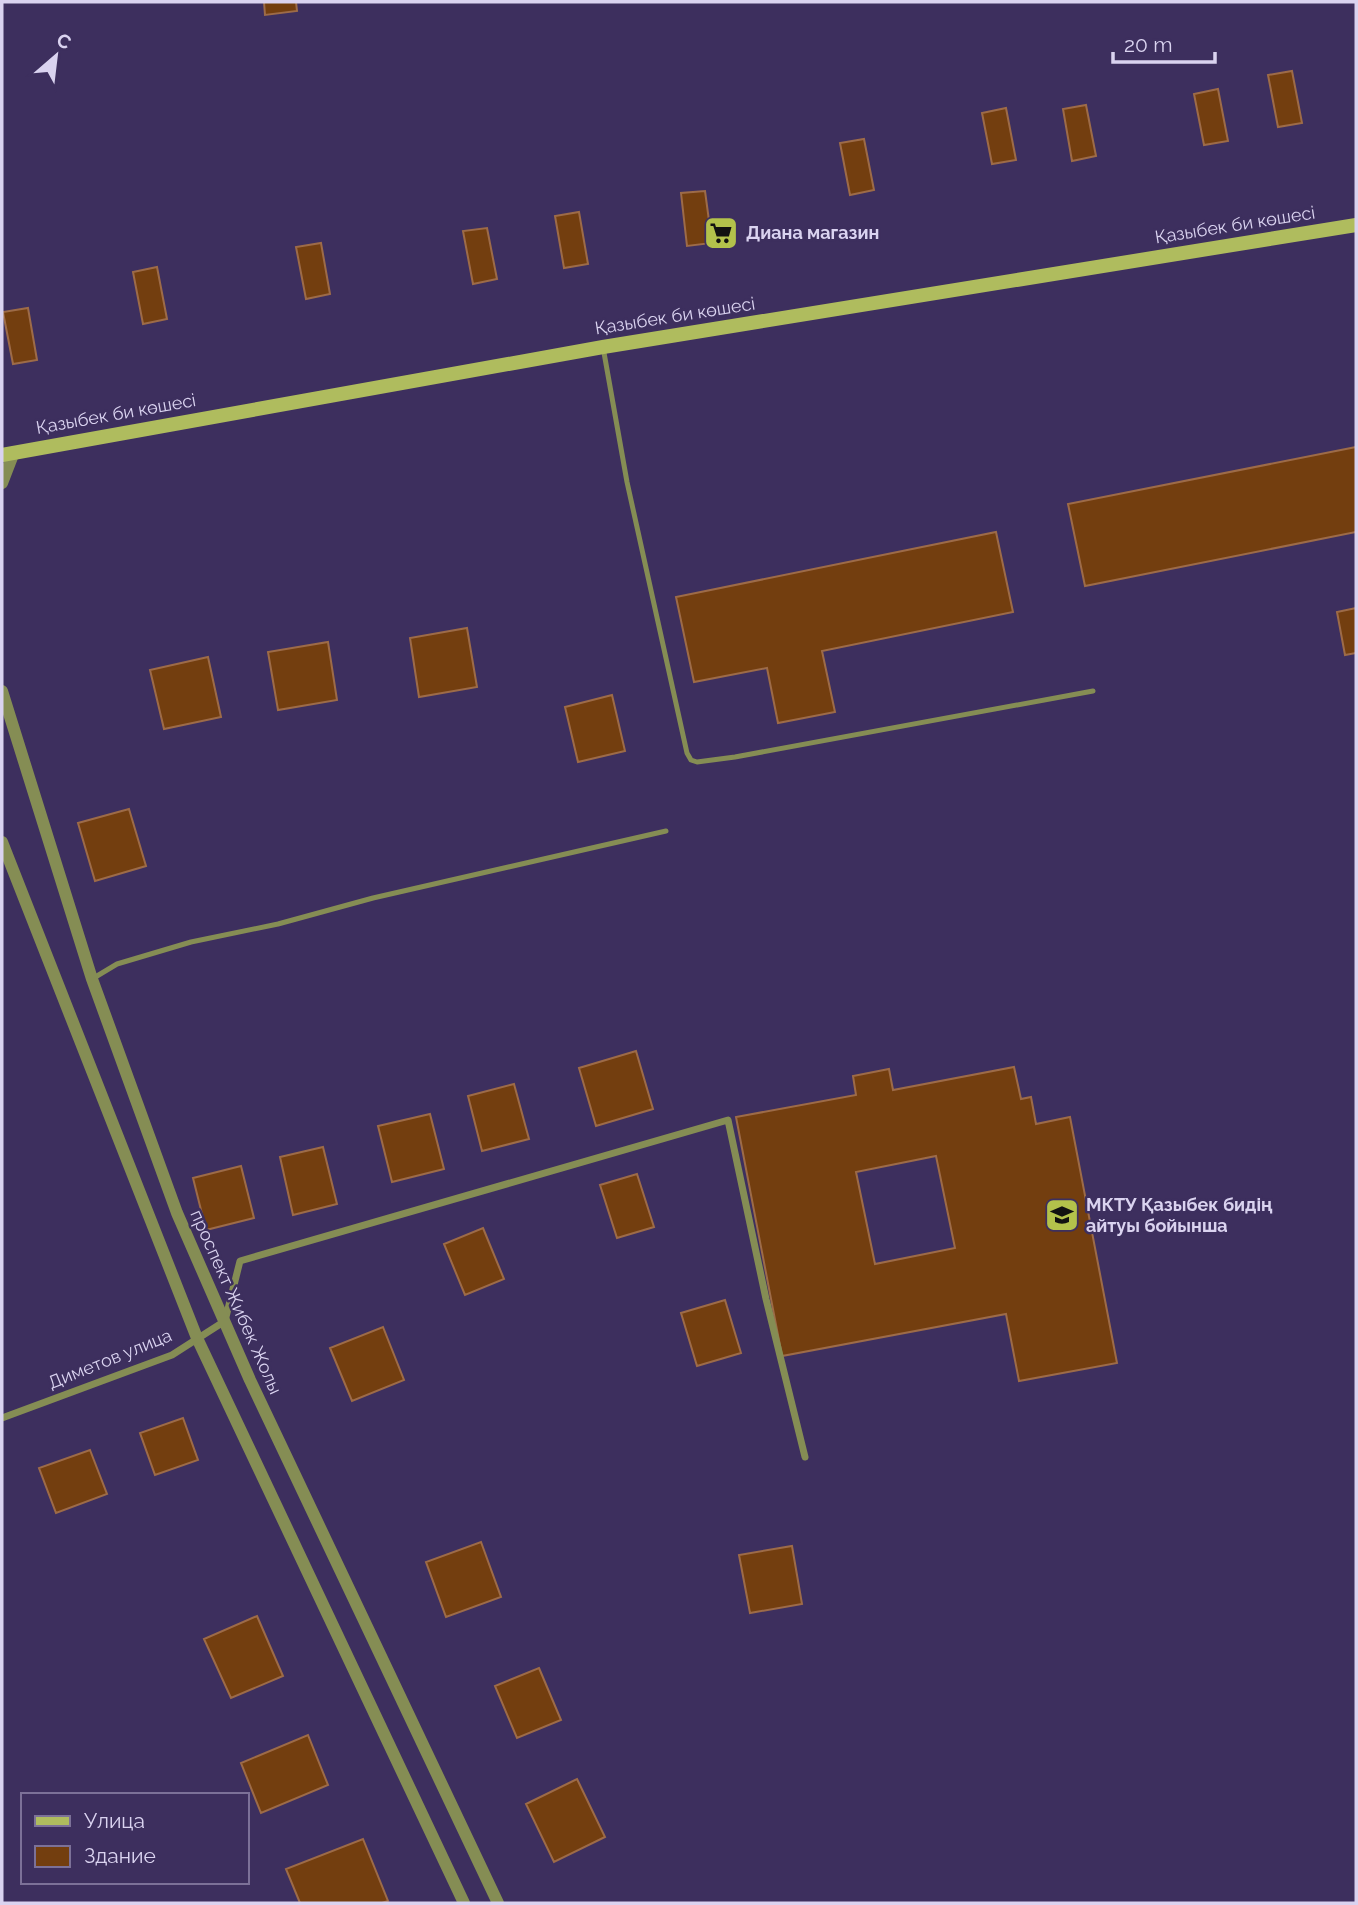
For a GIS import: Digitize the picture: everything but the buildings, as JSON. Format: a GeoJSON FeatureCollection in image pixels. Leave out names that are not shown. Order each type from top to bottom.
{"type":"FeatureCollection","features":[{"type":"Feature","properties":{"kind":"main road","name":"Қазыбек би көшесі"},"geometry":{"type":"LineString","coordinates":[[8,453],[603,347],[1356,225]]}},
{"type":"Feature","properties":{"kind":"street"},"geometry":{"type":"LineString","coordinates":[[2,483],[8,453]]}},
{"type":"Feature","properties":{"kind":"street","name":"проспект Жибек Жолы"},"geometry":{"type":"LineString","coordinates":[[2,691],[92,979],[177,1213],[256,1393],[498,1903]]}},
{"type":"Feature","properties":{"kind":"street"},"geometry":{"type":"LineString","coordinates":[[2,842],[197,1338],[464,1903]]}},
{"type":"Feature","properties":{"kind":"street"},"geometry":{"type":"LineString","coordinates":[[225,1321],[240,1261],[728,1120],[766,1298],[806,1457]]}},
{"type":"Feature","properties":{"kind":"street","name":"Диметов улица"},"geometry":{"type":"LineString","coordinates":[[2,1418],[172,1355],[225,1321]]}},
{"type":"Feature","properties":{"kind":"lane"},"geometry":{"type":"LineString","coordinates":[[603,347],[627,482],[687,753],[691,760],[696,762],[735,757],[1093,691]]}},
{"type":"Feature","properties":{"kind":"lane"},"geometry":{"type":"LineString","coordinates":[[92,979],[117,964],[191,942],[278,924],[373,898],[666,831]]}},
{"type":"Feature","properties":{"kind":"place","name":"Диана магазин"},"geometry":{"type":"Point","coordinates":[721,233]}},
{"type":"Feature","properties":{"kind":"place","name":"МКТУ Қазыбек бидің айтуы бойынша"},"geometry":{"type":"Point","coordinates":[1062,1215]}}]}
